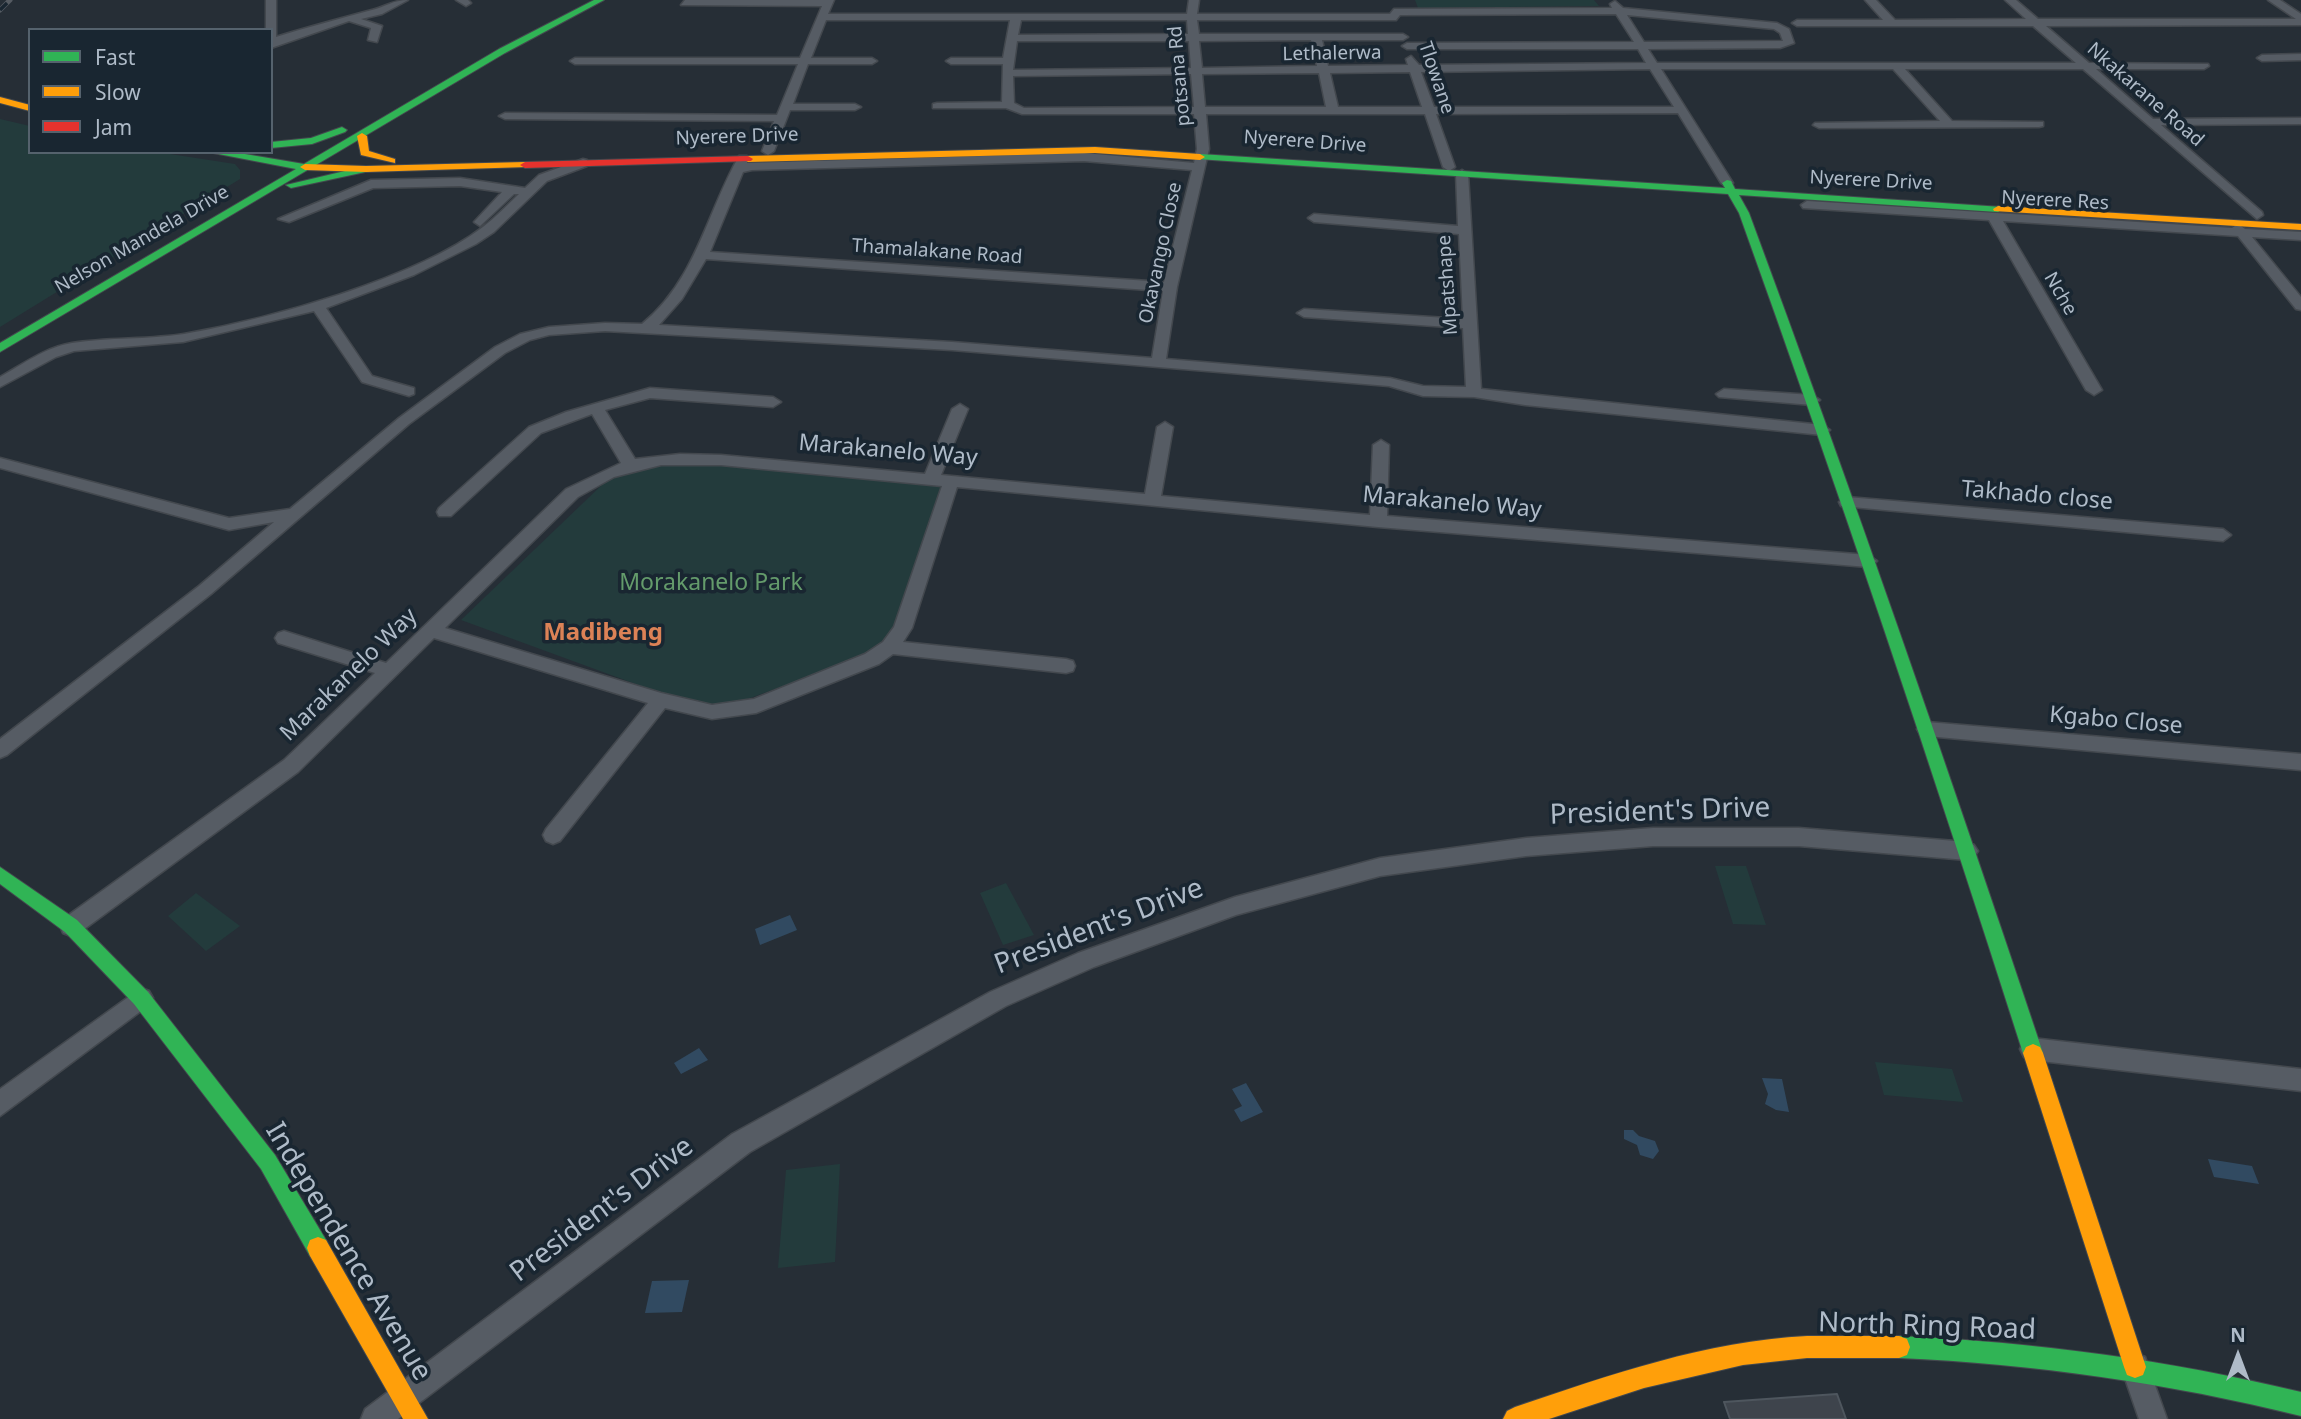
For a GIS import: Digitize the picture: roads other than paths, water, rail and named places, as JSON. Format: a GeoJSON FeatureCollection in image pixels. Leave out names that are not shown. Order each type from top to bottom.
{"type":"FeatureCollection","features":[{"type":"Feature","properties":{"kind":"main road"},"geometry":{"type":"LineString","coordinates":[[301,161],[342,130],[495,46],[587,0]]}},
{"type":"Feature","properties":{"kind":"main road"},"geometry":{"type":"LineString","coordinates":[[229,154],[301,161],[363,132],[502,51],[600,0]]}},
{"type":"Feature","properties":{"kind":"main road"},"geometry":{"type":"LineString","coordinates":[[0,100],[28,107]]}},
{"type":"Feature","properties":{"kind":"main road"},"geometry":{"type":"LineString","coordinates":[[0,109],[28,116]]}},
{"type":"Feature","properties":{"kind":"main road"},"geometry":{"type":"LineString","coordinates":[[273,145],[312,141],[342,130]]}},
{"type":"Feature","properties":{"kind":"main road"},"geometry":{"type":"LineString","coordinates":[[363,132],[364,153],[392,161]]}},
{"type":"Feature","properties":{"kind":"main road","name":"Nyerere Drive"},"geometry":{"type":"LineString","coordinates":[[301,161],[392,161],[1052,142],[1201,158]]}},
{"type":"Feature","properties":{"kind":"main road","name":"Nyerere Drive"},"geometry":{"type":"LineString","coordinates":[[301,161],[366,169],[540,171],[583,163],[741,164],[1057,150],[1455,171],[2237,227],[2301,227]]}},
{"type":"Feature","properties":{"kind":"main road"},"geometry":{"type":"LineString","coordinates":[[273,153],[301,161]]}},
{"type":"Feature","properties":{"kind":"main road"},"geometry":{"type":"LineString","coordinates":[[222,154],[256,164],[252,185],[315,179],[366,169]]}},
{"type":"Feature","properties":{"kind":"main road","name":"Nelson Mandela Drive"},"geometry":{"type":"LineString","coordinates":[[0,332],[252,185],[301,161]]}},
{"type":"Feature","properties":{"kind":"main road","name":"Nelson Mandela Drive"},"geometry":{"type":"LineString","coordinates":[[0,348],[252,185]]}},
{"type":"Feature","properties":{"kind":"main road"},"geometry":{"type":"LineString","coordinates":[[1730,189],[1744,213],[1927,730],[2135,1367]]}},
{"type":"Feature","properties":{"kind":"main road","name":"Nyerere Drive"},"geometry":{"type":"LineString","coordinates":[[1730,189],[2301,218]]}},
{"type":"Feature","properties":{"kind":"main road","name":"Independence Avenue"},"geometry":{"type":"LineString","coordinates":[[0,874],[71,926],[141,998],[268,1162],[416,1419]]}},
{"type":"Feature","properties":{"kind":"main road","name":"North Ring Road"},"geometry":{"type":"LineString","coordinates":[[1515,1419],[1635,1378],[1756,1352],[1871,1346],[1998,1351],[2135,1367],[2226,1384],[2301,1404]]}},
{"type":"Feature","properties":{"kind":"street"},"geometry":{"type":"LineString","coordinates":[[271,0],[272,28]]}},
{"type":"Feature","properties":{"kind":"street"},"geometry":{"type":"LineString","coordinates":[[273,44],[379,12],[402,0]]}},
{"type":"Feature","properties":{"kind":"street","name":"potsana Rd"},"geometry":{"type":"LineString","coordinates":[[1194,0],[1192,16],[1202,111],[1201,158]]}},
{"type":"Feature","properties":{"kind":"street","name":"Tlowane"},"geometry":{"type":"LineString","coordinates":[[1390,0],[1455,171]]}},
{"type":"Feature","properties":{"kind":"street"},"geometry":{"type":"LineString","coordinates":[[1613,0],[1657,66],[1680,110],[1730,189]]}},
{"type":"Feature","properties":{"kind":"street"},"geometry":{"type":"LineString","coordinates":[[1870,0],[1891,22]]}},
{"type":"Feature","properties":{"kind":"street","name":"Nkakarane Road"},"geometry":{"type":"LineString","coordinates":[[2010,0],[2257,215]]}},
{"type":"Feature","properties":{"kind":"street"},"geometry":{"type":"LineString","coordinates":[[2273,0],[2301,20]]}},
{"type":"Feature","properties":{"kind":"street"},"geometry":{"type":"LineString","coordinates":[[685,3],[829,2],[768,151]]}},
{"type":"Feature","properties":{"kind":"street"},"geometry":{"type":"LineString","coordinates":[[822,18],[1003,13],[1016,17],[1619,11],[1777,26],[1786,31],[1789,43],[1012,38]]}},
{"type":"Feature","properties":{"kind":"street"},"geometry":{"type":"LineString","coordinates":[[1008,105],[1008,61],[1016,17]]}},
{"type":"Feature","properties":{"kind":"street"},"geometry":{"type":"LineString","coordinates":[[350,19],[377,26],[373,40]]}},
{"type":"Feature","properties":{"kind":"street"},"geometry":{"type":"LineString","coordinates":[[1797,23],[2301,20]]}},
{"type":"Feature","properties":{"kind":"street"},"geometry":{"type":"LineString","coordinates":[[1316,38],[1333,111]]}},
{"type":"Feature","properties":{"kind":"street"},"geometry":{"type":"LineString","coordinates":[[2262,58],[2301,57]]}},
{"type":"Feature","properties":{"kind":"street"},"geometry":{"type":"LineString","coordinates":[[575,61],[872,61]]}},
{"type":"Feature","properties":{"kind":"street"},"geometry":{"type":"LineString","coordinates":[[951,61],[1008,61]]}},
{"type":"Feature","properties":{"kind":"street","name":"Lethalerwa"},"geometry":{"type":"LineString","coordinates":[[1007,73],[1657,66],[2204,66]]}},
{"type":"Feature","properties":{"kind":"street"},"geometry":{"type":"LineString","coordinates":[[1896,66],[1948,123]]}},
{"type":"Feature","properties":{"kind":"street"},"geometry":{"type":"LineString","coordinates":[[937,106],[1008,105],[1022,111],[1680,110]]}},
{"type":"Feature","properties":{"kind":"street"},"geometry":{"type":"LineString","coordinates":[[505,116],[782,112],[855,107]]}},
{"type":"Feature","properties":{"kind":"street"},"geometry":{"type":"LineString","coordinates":[[2149,122],[2301,121]]}},
{"type":"Feature","properties":{"kind":"street"},"geometry":{"type":"LineString","coordinates":[[1819,125],[2039,124]]}},
{"type":"Feature","properties":{"kind":"street","name":"Okavango Close"},"geometry":{"type":"LineString","coordinates":[[1158,365],[1170,287],[1201,158]]}},
{"type":"Feature","properties":{"kind":"street"},"geometry":{"type":"LineString","coordinates":[[645,329],[667,309],[701,255],[741,164]]}},
{"type":"Feature","properties":{"kind":"street"},"geometry":{"type":"LineString","coordinates":[[0,383],[51,354],[72,347],[212,333],[318,306],[409,272],[489,229],[530,193],[540,171]]}},
{"type":"Feature","properties":{"kind":"street","name":"Mpatshape"},"geometry":{"type":"LineString","coordinates":[[1455,171],[1463,230],[1474,392]]}},
{"type":"Feature","properties":{"kind":"street"},"geometry":{"type":"LineString","coordinates":[[284,219],[371,184],[460,182],[530,193]]}},
{"type":"Feature","properties":{"kind":"street"},"geometry":{"type":"LineString","coordinates":[[101,331],[181,325],[262,310],[305,300],[381,274],[447,244],[483,220],[512,189]]}},
{"type":"Feature","properties":{"kind":"street","name":"Nyerere Res"},"geometry":{"type":"LineString","coordinates":[[1807,205],[1993,217],[2237,227],[2301,236]]}},
{"type":"Feature","properties":{"kind":"street","name":"Nche"},"geometry":{"type":"LineString","coordinates":[[1993,217],[2094,390]]}},
{"type":"Feature","properties":{"kind":"street"},"geometry":{"type":"LineString","coordinates":[[1314,218],[1463,230]]}},
{"type":"Feature","properties":{"kind":"street"},"geometry":{"type":"LineString","coordinates":[[2237,227],[2301,306]]}},
{"type":"Feature","properties":{"kind":"street","name":"Thamalakane Road"},"geometry":{"type":"LineString","coordinates":[[701,255],[1170,287]]}},
{"type":"Feature","properties":{"kind":"street"},"geometry":{"type":"LineString","coordinates":[[318,306],[367,379],[409,391]]}},
{"type":"Feature","properties":{"kind":"street"},"geometry":{"type":"LineString","coordinates":[[1304,313],[1469,324]]}},
{"type":"Feature","properties":{"kind":"street"},"geometry":{"type":"LineString","coordinates":[[0,750],[205,590],[404,421],[500,350],[525,337],[549,331],[605,327],[841,338],[1390,382],[1423,391],[1474,392],[1525,400],[1822,430]]}},
{"type":"Feature","properties":{"kind":"street"},"geometry":{"type":"LineString","coordinates":[[444,512],[535,430],[550,422],[650,393],[772,402]]}},
{"type":"Feature","properties":{"kind":"street"},"geometry":{"type":"LineString","coordinates":[[1724,394],[1812,400]]}},
{"type":"Feature","properties":{"kind":"street"},"geometry":{"type":"LineString","coordinates":[[596,408],[630,464]]}},
{"type":"Feature","properties":{"kind":"street"},"geometry":{"type":"LineString","coordinates":[[931,480],[960,410]]}},
{"type":"Feature","properties":{"kind":"street"},"geometry":{"type":"LineString","coordinates":[[1152,500],[1165,427]]}},
{"type":"Feature","properties":{"kind":"street"},"geometry":{"type":"LineString","coordinates":[[1378,521],[1381,445]]}},
{"type":"Feature","properties":{"kind":"street","name":"Marakanelo Way"},"geometry":{"type":"LineString","coordinates":[[71,926],[291,766],[572,493],[593,479],[630,464],[674,457],[1378,521],[1868,561]]}},
{"type":"Feature","properties":{"kind":"street"},"geometry":{"type":"LineString","coordinates":[[0,463],[229,524],[294,513]]}},
{"type":"Feature","properties":{"kind":"street"},"geometry":{"type":"LineString","coordinates":[[431,630],[661,700],[712,712],[756,706],[872,659],[890,648],[903,628],[951,482]]}},
{"type":"Feature","properties":{"kind":"street","name":"Takhado close"},"geometry":{"type":"LineString","coordinates":[[1847,502],[2223,535]]}},
{"type":"Feature","properties":{"kind":"street"},"geometry":{"type":"LineString","coordinates":[[284,638],[390,671]]}},
{"type":"Feature","properties":{"kind":"street"},"geometry":{"type":"LineString","coordinates":[[890,648],[1066,666]]}},
{"type":"Feature","properties":{"kind":"street"},"geometry":{"type":"LineString","coordinates":[[552,835],[661,700]]}},
{"type":"Feature","properties":{"kind":"street","name":"Kgabo Close"},"geometry":{"type":"LineString","coordinates":[[1927,730],[2301,762]]}},
{"type":"Feature","properties":{"kind":"street","name":"President's Drive"},"geometry":{"type":"LineString","coordinates":[[375,1419],[740,1143],[998,999],[1086,960],[1235,906],[1380,867],[1564,844],[1653,837],[1799,838],[1967,851]]}},
{"type":"Feature","properties":{"kind":"street"},"geometry":{"type":"LineString","coordinates":[[0,1104],[141,998]]}},
{"type":"Feature","properties":{"kind":"street"},"geometry":{"type":"LineString","coordinates":[[2032,1049],[2301,1080]]}},
{"type":"Feature","properties":{"kind":"street"},"geometry":{"type":"LineString","coordinates":[[2135,1367],[2153,1419]]}},
{"type":"Feature","properties":{"kind":"water"},"geometry":{"type":"Polygon","coordinates":[[[790,915],[797,930],[760,945],[755,929],[790,915]]]}},
{"type":"Feature","properties":{"kind":"water"},"geometry":{"type":"Polygon","coordinates":[[[699,1048],[708,1060],[681,1074],[674,1063],[699,1048]]]}},
{"type":"Feature","properties":{"kind":"water"},"geometry":{"type":"Polygon","coordinates":[[[1762,1078],[1782,1079],[1789,1112],[1776,1110],[1765,1104],[1768,1094],[1762,1078]]]}},
{"type":"Feature","properties":{"kind":"water"},"geometry":{"type":"Polygon","coordinates":[[[1246,1083],[1263,1112],[1241,1122],[1234,1110],[1242,1106],[1232,1089],[1246,1083]]]}},
{"type":"Feature","properties":{"kind":"water"},"geometry":{"type":"Polygon","coordinates":[[[1624,1130],[1633,1130],[1639,1136],[1655,1141],[1659,1151],[1653,1159],[1640,1155],[1637,1145],[1624,1139],[1624,1130]]]}},
{"type":"Feature","properties":{"kind":"water"},"geometry":{"type":"Polygon","coordinates":[[[2208,1159],[2252,1166],[2259,1184],[2214,1177],[2208,1159]]]}},
{"type":"Feature","properties":{"kind":"water"},"geometry":{"type":"Polygon","coordinates":[[[689,1280],[682,1312],[645,1313],[652,1281],[689,1280]]]}},
{"type":"Feature","properties":{"kind":"railway"},"geometry":{"type":"LineString","coordinates":[[0,10],[10,0]]}},
{"type":"Feature","properties":{"kind":"district","name":"Madibeng"},"geometry":{"type":"Point","coordinates":[603,633]}},
{"type":"Feature","properties":{"kind":"park label","name":"Morakanelo Park"},"geometry":{"type":"Point","coordinates":[711,583]}}]}
